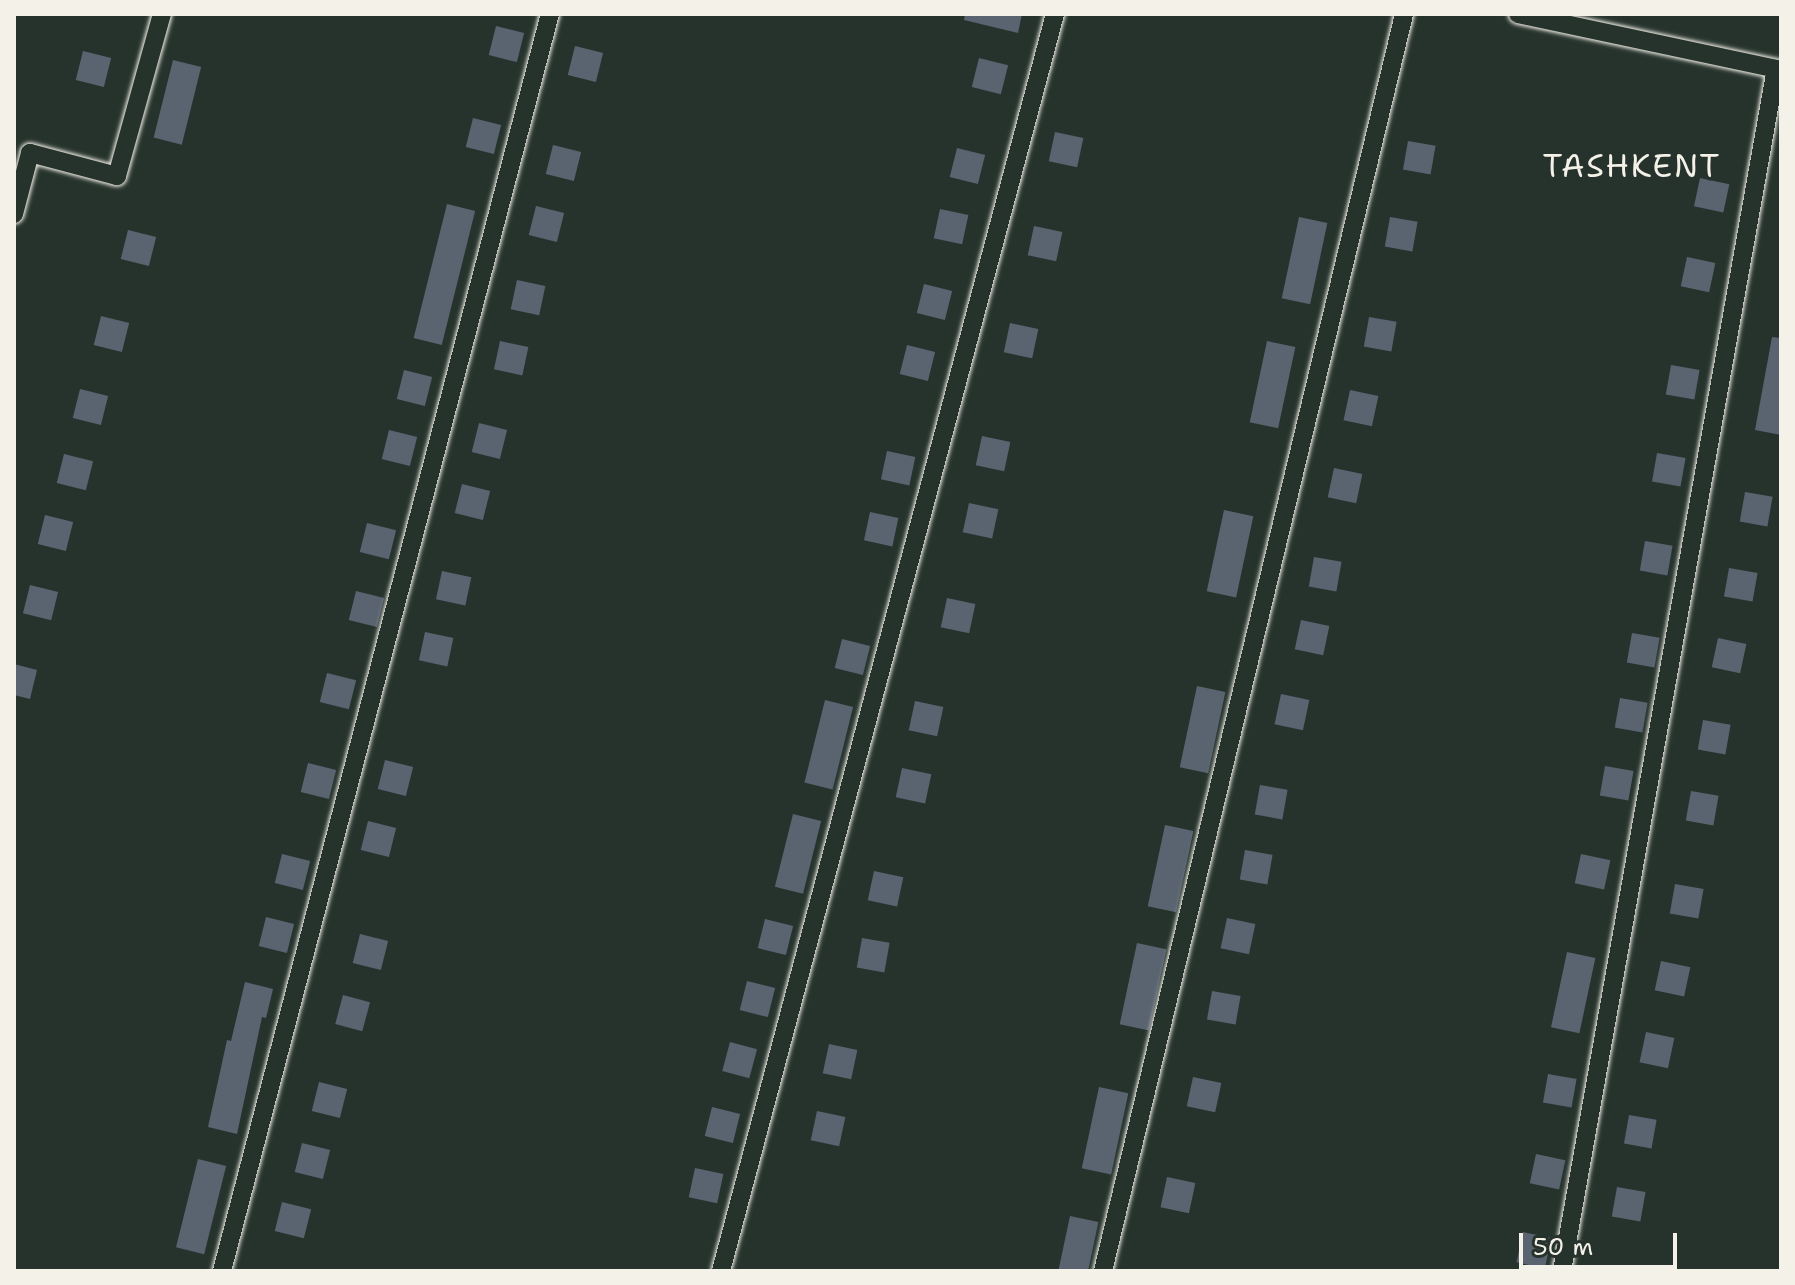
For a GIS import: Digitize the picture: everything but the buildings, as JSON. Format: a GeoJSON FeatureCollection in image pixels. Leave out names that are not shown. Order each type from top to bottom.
{"type":"FeatureCollection","features":[{"type":"Feature","properties":{"kind":"street"},"geometry":{"type":"LineString","coordinates":[[14,214],[22,151],[117,176],[162,14]]}},
{"type":"Feature","properties":{"kind":"street"},"geometry":{"type":"LineString","coordinates":[[222,1271],[550,14]]}},
{"type":"Feature","properties":{"kind":"street"},"geometry":{"type":"LineString","coordinates":[[721,1271],[1055,14]]}},
{"type":"Feature","properties":{"kind":"street"},"geometry":{"type":"LineString","coordinates":[[1103,1271],[1404,14]]}},
{"type":"Feature","properties":{"kind":"street"},"geometry":{"type":"LineString","coordinates":[[1518,14],[1778,69],[1562,1271]]}},
{"type":"Feature","properties":{"kind":"district","name":"TASHKENT"},"geometry":{"type":"Point","coordinates":[1632,166]}}]}
